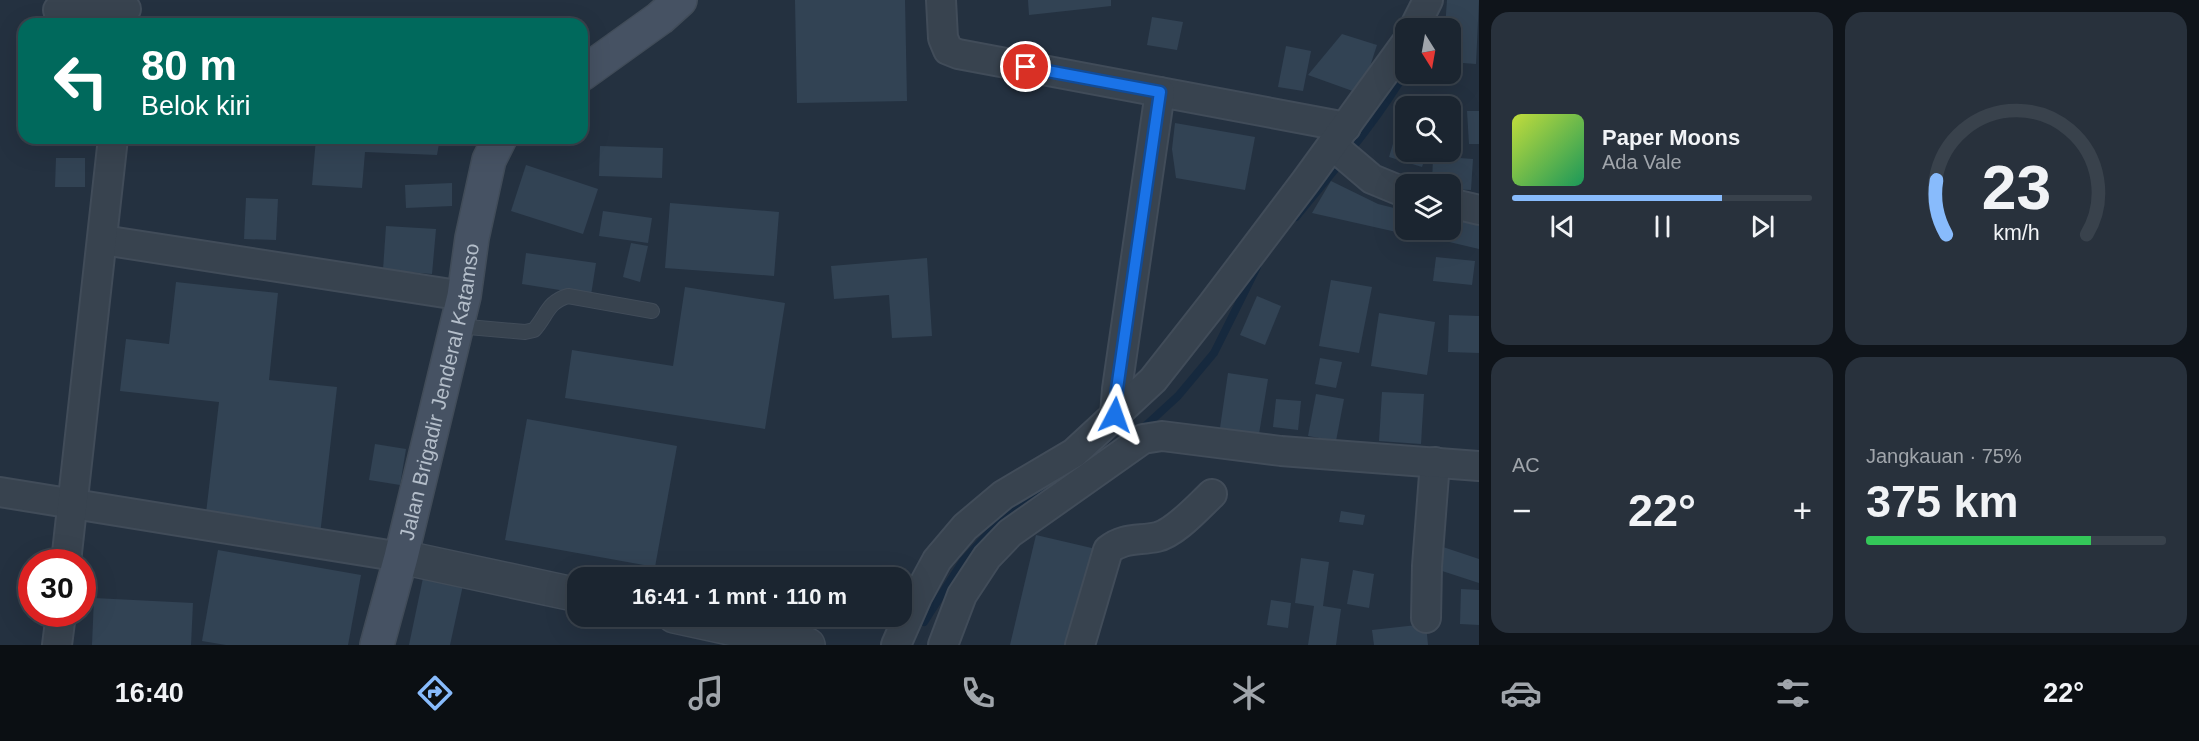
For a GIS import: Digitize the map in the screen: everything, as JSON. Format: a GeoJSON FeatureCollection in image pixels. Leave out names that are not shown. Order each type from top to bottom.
{"type":"FeatureCollection","features":[{"type":"Feature","properties":{"kind":"main road"},"geometry":{"type":"LineString","coordinates":[[588,70],[660,18],[680,0]]}},
{"type":"Feature","properties":{"kind":"main road","name":"Jalan Brigadir Jenderal Katamso"},"geometry":{"type":"LineString","coordinates":[[377,645],[401,557],[460,311],[479,200],[489,160],[497,144]]}},
{"type":"Feature","properties":{"kind":"street"},"geometry":{"type":"LineString","coordinates":[[941,0],[943,38],[948,50],[958,54],[1160,92],[1343,146],[1372,179],[1395,188]]}},
{"type":"Feature","properties":{"kind":"street"},"geometry":{"type":"LineString","coordinates":[[1419,18],[1428,0]]}},
{"type":"Feature","properties":{"kind":"street"},"geometry":{"type":"LineString","coordinates":[[58,10],[126,11]]}},
{"type":"Feature","properties":{"kind":"street"},"geometry":{"type":"LineString","coordinates":[[943,645],[962,595],[987,557],[1117,432],[1160,371],[1212,305],[1343,146],[1395,61]]}},
{"type":"Feature","properties":{"kind":"street"},"geometry":{"type":"LineString","coordinates":[[1117,432],[1118,377],[1160,92]]}},
{"type":"Feature","properties":{"kind":"street"},"geometry":{"type":"LineString","coordinates":[[67,549],[112,144]]}},
{"type":"Feature","properties":{"kind":"street"},"geometry":{"type":"LineString","coordinates":[[1461,206],[1479,210]]}},
{"type":"Feature","properties":{"kind":"street"},"geometry":{"type":"LineString","coordinates":[[103,240],[460,311]]}},
{"type":"Feature","properties":{"kind":"street"},"geometry":{"type":"LineString","coordinates":[[896,645],[917,597],[937,560],[965,527],[1003,495],[1074,453],[1117,432],[1143,439],[1162,436],[1281,451],[1479,466]]}},
{"type":"Feature","properties":{"kind":"street"},"geometry":{"type":"LineString","coordinates":[[1426,618],[1427,566],[1435,462]]}},
{"type":"Feature","properties":{"kind":"street"},"geometry":{"type":"LineString","coordinates":[[0,492],[401,557],[567,593]]}},
{"type":"Feature","properties":{"kind":"street"},"geometry":{"type":"LineString","coordinates":[[1080,645],[1108,550],[1126,540],[1159,537],[1182,522],[1212,494]]}},
{"type":"Feature","properties":{"kind":"street"},"geometry":{"type":"LineString","coordinates":[[57,645],[59,627]]}},
{"type":"Feature","properties":{"kind":"street"},"geometry":{"type":"LineString","coordinates":[[704,627],[731,637],[808,645]]}},
{"type":"Feature","properties":{"kind":"lane"},"geometry":{"type":"LineString","coordinates":[[460,311],[525,332],[534,330],[549,307],[558,299],[568,296],[652,311]]}},
{"type":"Feature","properties":{"kind":"building"},"geometry":{"type":"Polygon","coordinates":[[[795,0],[905,0],[907,101],[797,103],[795,0]]]}},
{"type":"Feature","properties":{"kind":"building"},"geometry":{"type":"Polygon","coordinates":[[[1028,0],[1111,0],[1111,6],[1029,15],[1028,0]]]}},
{"type":"Feature","properties":{"kind":"building"},"geometry":{"type":"Polygon","coordinates":[[[1447,0],[1479,0],[1476,64],[1461,63],[1461,18],[1446,18],[1447,0]]]}},
{"type":"Feature","properties":{"kind":"building"},"geometry":{"type":"Polygon","coordinates":[[[1152,17],[1183,22],[1177,50],[1147,45],[1152,17]]]}},
{"type":"Feature","properties":{"kind":"building"},"geometry":{"type":"Polygon","coordinates":[[[1342,34],[1377,45],[1361,94],[1308,75],[1342,34]]]}},
{"type":"Feature","properties":{"kind":"building"},"geometry":{"type":"Polygon","coordinates":[[[1286,46],[1311,51],[1303,91],[1278,87],[1286,46]]]}},
{"type":"Feature","properties":{"kind":"building"},"geometry":{"type":"Polygon","coordinates":[[[1467,111],[1479,111],[1479,144],[1469,144],[1467,111]]]}},
{"type":"Feature","properties":{"kind":"building"},"geometry":{"type":"Polygon","coordinates":[[[1175,123],[1255,137],[1245,190],[1176,178],[1172,149],[1175,123]]]}},
{"type":"Feature","properties":{"kind":"building"},"geometry":{"type":"Polygon","coordinates":[[[1395,137],[1395,159],[1389,157],[1395,137]]]}},
{"type":"Feature","properties":{"kind":"building"},"geometry":{"type":"Polygon","coordinates":[[[315,144],[439,144],[437,155],[365,152],[362,188],[312,185],[315,144]]]}},
{"type":"Feature","properties":{"kind":"building"},"geometry":{"type":"Polygon","coordinates":[[[600,146],[663,148],[662,178],[599,176],[600,146]]]}},
{"type":"Feature","properties":{"kind":"building"},"geometry":{"type":"Polygon","coordinates":[[[56,158],[85,158],[85,187],[55,187],[56,158]]]}},
{"type":"Feature","properties":{"kind":"building"},"geometry":{"type":"Polygon","coordinates":[[[1461,158],[1473,159],[1471,190],[1461,190],[1461,174],[1432,174],[1433,162],[1461,162],[1461,158]]]}},
{"type":"Feature","properties":{"kind":"building"},"geometry":{"type":"Polygon","coordinates":[[[1406,162],[1424,162],[1422,167],[1406,162]]]}},
{"type":"Feature","properties":{"kind":"building"},"geometry":{"type":"Polygon","coordinates":[[[526,165],[598,189],[583,234],[511,211],[526,165]]]}},
{"type":"Feature","properties":{"kind":"building"},"geometry":{"type":"Polygon","coordinates":[[[1331,181],[1378,204],[1395,208],[1395,232],[1312,213],[1331,181]]]}},
{"type":"Feature","properties":{"kind":"building"},"geometry":{"type":"Polygon","coordinates":[[[452,183],[452,206],[406,208],[405,185],[452,183]]]}},
{"type":"Feature","properties":{"kind":"building"},"geometry":{"type":"Polygon","coordinates":[[[246,198],[278,199],[276,240],[244,239],[246,198]]]}},
{"type":"Feature","properties":{"kind":"building"},"geometry":{"type":"Polygon","coordinates":[[[670,203],[779,212],[774,276],[665,268],[670,203]]]}},
{"type":"Feature","properties":{"kind":"building"},"geometry":{"type":"Polygon","coordinates":[[[603,211],[652,218],[648,243],[599,236],[603,211]]]}},
{"type":"Feature","properties":{"kind":"building"},"geometry":{"type":"Polygon","coordinates":[[[1461,218],[1479,222],[1479,249],[1445,241],[1461,240],[1461,218]]]}},
{"type":"Feature","properties":{"kind":"building"},"geometry":{"type":"Polygon","coordinates":[[[386,226],[436,229],[432,274],[383,270],[386,226]]]}},
{"type":"Feature","properties":{"kind":"building"},"geometry":{"type":"Polygon","coordinates":[[[631,243],[648,246],[640,282],[623,277],[631,243]]]}},
{"type":"Feature","properties":{"kind":"building"},"geometry":{"type":"Polygon","coordinates":[[[526,253],[596,263],[591,295],[522,284],[526,253]]]}},
{"type":"Feature","properties":{"kind":"building"},"geometry":{"type":"Polygon","coordinates":[[[1436,257],[1475,261],[1472,285],[1433,281],[1436,257]]]}},
{"type":"Feature","properties":{"kind":"building"},"geometry":{"type":"Polygon","coordinates":[[[927,258],[932,336],[892,338],[889,295],[834,299],[831,266],[927,258]]]}},
{"type":"Feature","properties":{"kind":"building"},"geometry":{"type":"Polygon","coordinates":[[[1331,280],[1372,287],[1359,353],[1319,346],[1331,280]]]}},
{"type":"Feature","properties":{"kind":"building"},"geometry":{"type":"Polygon","coordinates":[[[176,282],[278,293],[269,380],[337,387],[320,535],[205,522],[219,402],[120,391],[126,339],[169,344],[176,282]]]}},
{"type":"Feature","properties":{"kind":"building"},"geometry":{"type":"Polygon","coordinates":[[[685,287],[785,303],[765,429],[565,398],[572,350],[673,366],[685,287]]]}},
{"type":"Feature","properties":{"kind":"building"},"geometry":{"type":"Polygon","coordinates":[[[1257,296],[1281,306],[1265,345],[1240,335],[1257,296]]]}},
{"type":"Feature","properties":{"kind":"building"},"geometry":{"type":"Polygon","coordinates":[[[1379,313],[1435,322],[1427,375],[1371,366],[1379,313]]]}},
{"type":"Feature","properties":{"kind":"building"},"geometry":{"type":"Polygon","coordinates":[[[1449,315],[1479,316],[1479,353],[1448,352],[1449,315]]]}},
{"type":"Feature","properties":{"kind":"building"},"geometry":{"type":"Polygon","coordinates":[[[1320,358],[1342,362],[1336,388],[1315,384],[1320,358]]]}},
{"type":"Feature","properties":{"kind":"building"},"geometry":{"type":"Polygon","coordinates":[[[1228,373],[1268,379],[1259,434],[1220,428],[1228,373]]]}},
{"type":"Feature","properties":{"kind":"building"},"geometry":{"type":"Polygon","coordinates":[[[1382,392],[1424,394],[1421,444],[1379,441],[1382,392]]]}},
{"type":"Feature","properties":{"kind":"building"},"geometry":{"type":"Polygon","coordinates":[[[1316,394],[1344,399],[1336,441],[1308,436],[1316,394]]]}},
{"type":"Feature","properties":{"kind":"building"},"geometry":{"type":"Polygon","coordinates":[[[1276,399],[1301,401],[1298,430],[1273,427],[1276,399]]]}},
{"type":"Feature","properties":{"kind":"building"},"geometry":{"type":"Polygon","coordinates":[[[527,419],[677,446],[655,567],[505,540],[527,419]]]}},
{"type":"Feature","properties":{"kind":"building"},"geometry":{"type":"Polygon","coordinates":[[[375,444],[406,449],[400,485],[369,480],[375,444]]]}},
{"type":"Feature","properties":{"kind":"building"},"geometry":{"type":"Polygon","coordinates":[[[1341,511],[1365,515],[1363,525],[1339,522],[1341,511]]]}},
{"type":"Feature","properties":{"kind":"building"},"geometry":{"type":"Polygon","coordinates":[[[1036,535],[1096,549],[1074,645],[1010,645],[1036,535]]]}},
{"type":"Feature","properties":{"kind":"building"},"geometry":{"type":"Polygon","coordinates":[[[1443,547],[1479,559],[1479,583],[1436,569],[1443,547]]]}},
{"type":"Feature","properties":{"kind":"building"},"geometry":{"type":"Polygon","coordinates":[[[218,550],[361,575],[348,645],[226,645],[202,641],[218,550]]]}},
{"type":"Feature","properties":{"kind":"building"},"geometry":{"type":"Polygon","coordinates":[[[1301,558],[1329,562],[1323,606],[1341,609],[1336,645],[1308,645],[1314,606],[1295,603],[1301,558]]]}},
{"type":"Feature","properties":{"kind":"building"},"geometry":{"type":"Polygon","coordinates":[[[1353,570],[1374,574],[1369,608],[1347,604],[1353,570]]]}},
{"type":"Feature","properties":{"kind":"building"},"geometry":{"type":"Polygon","coordinates":[[[423,578],[463,585],[450,645],[409,645],[423,578]]]}},
{"type":"Feature","properties":{"kind":"building"},"geometry":{"type":"Polygon","coordinates":[[[1461,589],[1479,590],[1479,625],[1460,624],[1461,589]]]}},
{"type":"Feature","properties":{"kind":"building"},"geometry":{"type":"Polygon","coordinates":[[[96,598],[193,603],[191,645],[92,645],[93,627],[96,627],[96,598]]]}},
{"type":"Feature","properties":{"kind":"building"},"geometry":{"type":"Polygon","coordinates":[[[1271,600],[1291,603],[1288,628],[1267,625],[1271,600]]]}},
{"type":"Feature","properties":{"kind":"building"},"geometry":{"type":"Polygon","coordinates":[[[1426,624],[1428,645],[1374,645],[1372,630],[1426,624]]]}},
{"type":"Feature","properties":{"kind":"waterway"},"geometry":{"type":"LineString","coordinates":[[1296,217],[1368,128],[1398,84]]}},
{"type":"Feature","properties":{"kind":"waterway"},"geometry":{"type":"LineString","coordinates":[[1141,430],[1178,396],[1214,353],[1257,267]]}},
{"type":"Feature","properties":{"kind":"waterway"},"geometry":{"type":"LineString","coordinates":[[924,622],[963,561],[1010,510],[1076,470]]}},
{"type":"Feature","properties":{"kind":"route"},"geometry":{"type":"LineString","coordinates":[[1026,67],[1160,92],[1115,415]]}}]}
